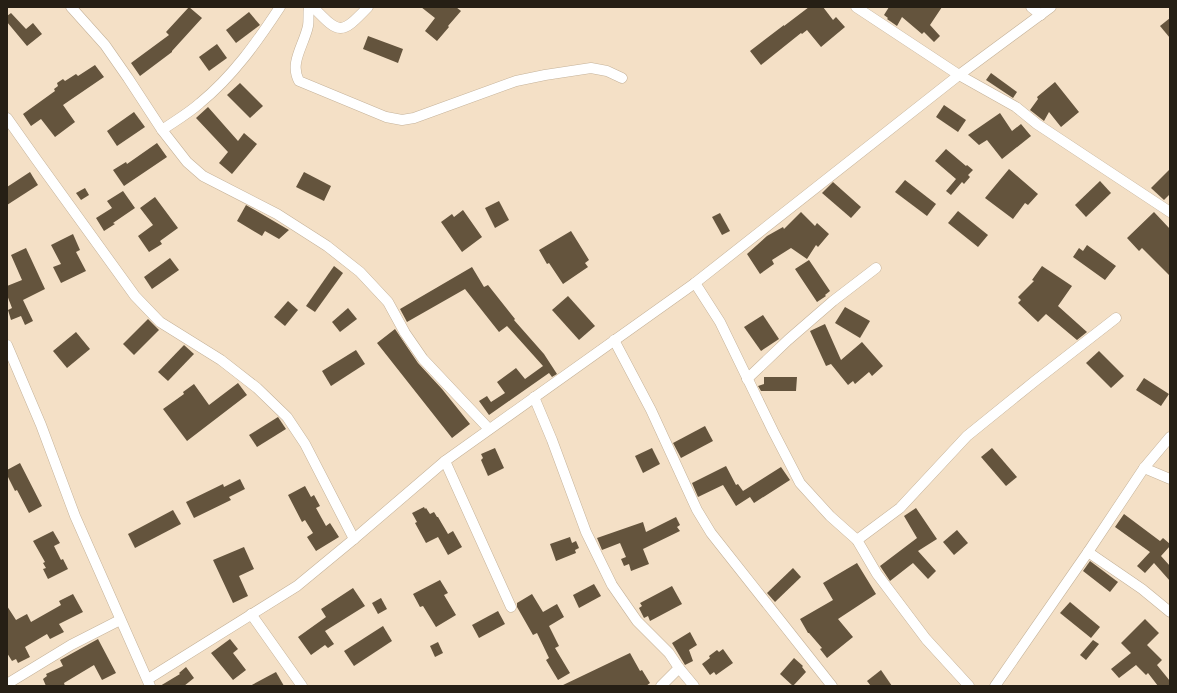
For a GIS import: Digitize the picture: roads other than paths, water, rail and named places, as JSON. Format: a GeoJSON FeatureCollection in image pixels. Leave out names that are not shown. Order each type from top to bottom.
{"type":"FeatureCollection","features":[{"type":"Feature","properties":{"kind":"street"},"geometry":{"type":"LineString","coordinates":[[70,7],[104,45],[128,78],[162,130],[187,162],[203,176],[277,214],[327,246],[360,272],[388,302],[405,333],[423,360],[489,430]]}},
{"type":"Feature","properties":{"kind":"street"},"geometry":{"type":"LineString","coordinates":[[162,130],[199,104],[232,74],[259,39],[280,7]]}},
{"type":"Feature","properties":{"kind":"street"},"geometry":{"type":"LineString","coordinates":[[309,7],[308,26],[295,66],[296,75],[299,81],[386,117],[402,120],[414,118],[516,81],[575,70],[592,68],[607,71],[622,78]]}},
{"type":"Feature","properties":{"kind":"street"},"geometry":{"type":"LineString","coordinates":[[313,7],[330,25],[339,29],[347,27],[368,7]]}},
{"type":"Feature","properties":{"kind":"street"},"geometry":{"type":"LineString","coordinates":[[856,7],[959,75],[1016,107],[1037,124],[1170,212]]}},
{"type":"Feature","properties":{"kind":"street"},"geometry":{"type":"LineString","coordinates":[[1031,7],[1041,15]]}},
{"type":"Feature","properties":{"kind":"street"},"geometry":{"type":"LineString","coordinates":[[7,345],[41,425],[75,516],[120,620],[149,682],[251,614],[297,586],[445,461],[695,283],[959,75],[1051,7]]}},
{"type":"Feature","properties":{"kind":"street"},"geometry":{"type":"LineString","coordinates":[[7,118],[36,160],[140,301],[160,322],[221,360],[257,388],[287,417],[306,444],[354,539]]}},
{"type":"Feature","properties":{"kind":"street"},"geometry":{"type":"LineString","coordinates":[[747,379],[788,340],[833,301],[876,268]]}},
{"type":"Feature","properties":{"kind":"street"},"geometry":{"type":"LineString","coordinates":[[695,283],[720,322],[800,483],[830,516],[857,540],[877,574],[926,639],[969,686]]}},
{"type":"Feature","properties":{"kind":"street"},"geometry":{"type":"LineString","coordinates":[[857,540],[900,508],[967,436],[1116,318]]}},
{"type":"Feature","properties":{"kind":"street"},"geometry":{"type":"LineString","coordinates":[[614,340],[651,410],[697,510],[711,533],[832,686]]}},
{"type":"Feature","properties":{"kind":"street"},"geometry":{"type":"LineString","coordinates":[[534,397],[552,440],[586,532],[612,585],[637,621],[668,653],[694,686]]}},
{"type":"Feature","properties":{"kind":"street"},"geometry":{"type":"LineString","coordinates":[[995,686],[1144,468],[1170,437]]}},
{"type":"Feature","properties":{"kind":"street"},"geometry":{"type":"LineString","coordinates":[[445,461],[512,608]]}},
{"type":"Feature","properties":{"kind":"street"},"geometry":{"type":"LineString","coordinates":[[1144,468],[1170,479]]}},
{"type":"Feature","properties":{"kind":"street"},"geometry":{"type":"LineString","coordinates":[[1088,552],[1142,589],[1170,612]]}},
{"type":"Feature","properties":{"kind":"street"},"geometry":{"type":"LineString","coordinates":[[251,614],[302,686]]}},
{"type":"Feature","properties":{"kind":"street"},"geometry":{"type":"LineString","coordinates":[[7,684],[71,645],[120,620]]}},
{"type":"Feature","properties":{"kind":"street"},"geometry":{"type":"LineString","coordinates":[[661,686],[679,668]]}}]}
